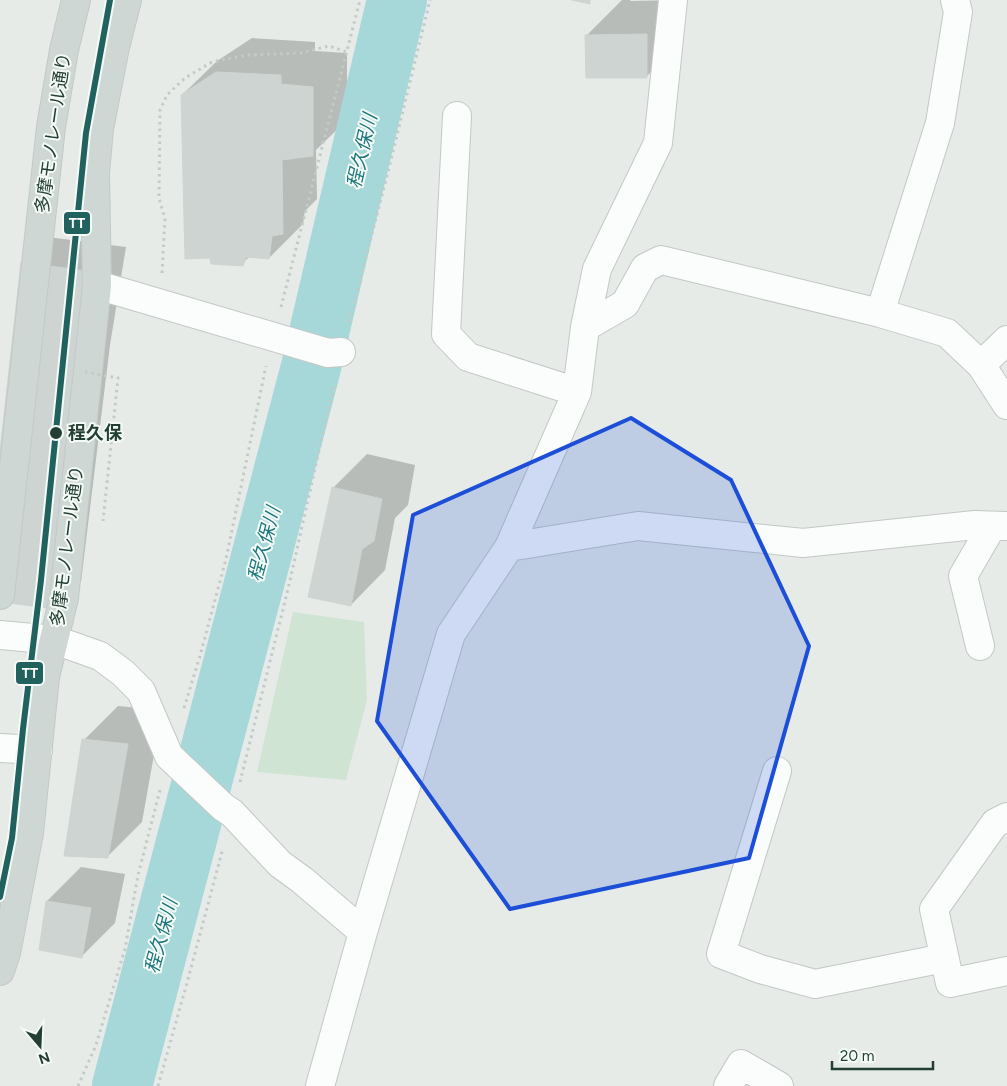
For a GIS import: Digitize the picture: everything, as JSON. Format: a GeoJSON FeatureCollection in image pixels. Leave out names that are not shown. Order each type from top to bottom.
{"type":"FeatureCollection","features":[{"type":"Feature","properties":{"kind":"main road","name":"多摩モノレール通り"},"geometry":{"type":"LineString","coordinates":[[0,595],[51,127],[64,50],[76,0]]}},
{"type":"Feature","properties":{"kind":"main road","name":"多摩モノレール通り"},"geometry":{"type":"LineString","coordinates":[[0,971],[6,953],[29,833],[45,678],[64,598],[97,285],[95,173],[99,129],[115,47],[127,0]]}},
{"type":"Feature","properties":{"kind":"street"},"geometry":{"type":"LineString","coordinates":[[320,1086],[363,932],[451,634],[510,547],[576,392],[585,327],[597,269],[658,143],[673,0]]}},
{"type":"Feature","properties":{"kind":"street"},"geometry":{"type":"LineString","coordinates":[[880,313],[940,123],[958,12],[955,0]]}},
{"type":"Feature","properties":{"kind":"street"},"geometry":{"type":"LineString","coordinates":[[456,116],[446,334],[468,357],[576,392]]}},
{"type":"Feature","properties":{"kind":"street"},"geometry":{"type":"LineString","coordinates":[[585,327],[625,304],[645,268],[661,260],[880,313],[947,333],[981,365],[1007,405]]}},
{"type":"Feature","properties":{"kind":"street"},"geometry":{"type":"LineString","coordinates":[[97,285],[279,339],[335,352]]}},
{"type":"Feature","properties":{"kind":"street"},"geometry":{"type":"LineString","coordinates":[[981,365],[1007,340]]}},
{"type":"Feature","properties":{"kind":"street"},"geometry":{"type":"LineString","coordinates":[[510,547],[638,526],[803,543],[975,525],[1000,526]]}},
{"type":"Feature","properties":{"kind":"street"},"geometry":{"type":"LineString","coordinates":[[980,646],[963,576],[1000,526]]}},
{"type":"Feature","properties":{"kind":"street"},"geometry":{"type":"LineString","coordinates":[[0,635],[55,640],[100,656],[123,673],[141,691],[172,759],[228,810],[280,864],[302,880],[363,932]]}},
{"type":"Feature","properties":{"kind":"street"},"geometry":{"type":"LineString","coordinates":[[0,748],[38,750]]}},
{"type":"Feature","properties":{"kind":"street"},"geometry":{"type":"LineString","coordinates":[[777,771],[721,954],[760,970],[815,984],[944,958]]}},
{"type":"Feature","properties":{"kind":"street"},"geometry":{"type":"LineString","coordinates":[[1007,817],[995,823],[934,909],[950,983],[1007,971]]}},
{"type":"Feature","properties":{"kind":"street"},"geometry":{"type":"LineString","coordinates":[[728,1086],[741,1064],[779,1086]]}},
{"type":"Feature","properties":{"kind":"path"},"geometry":{"type":"LineString","coordinates":[[183,710],[200,656],[226,559],[360,0]]}},
{"type":"Feature","properties":{"kind":"path"},"geometry":{"type":"LineString","coordinates":[[158,1086],[187,983],[228,810],[288,589],[335,352],[388,172],[430,0]]}},
{"type":"Feature","properties":{"kind":"path"},"geometry":{"type":"LineString","coordinates":[[161,304],[165,219],[159,198],[160,110],[167,95],[185,78],[212,62],[248,54],[302,52],[328,46],[347,52]]}},
{"type":"Feature","properties":{"kind":"path"},"geometry":{"type":"LineString","coordinates":[[85,372],[118,378],[103,521]]}},
{"type":"Feature","properties":{"kind":"path"},"geometry":{"type":"LineString","coordinates":[[78,1086],[96,1045],[125,949],[138,875],[172,759]]}},
{"type":"Feature","properties":{"kind":"highlighted area"},"geometry":{"type":"Polygon","coordinates":[[[631,418],[731,480],[809,646],[749,858],[510,909],[377,721],[413,515],[631,418]]]}},
{"type":"Feature","properties":{"kind":"green space"},"geometry":{"type":"Polygon","coordinates":[[[293,612],[364,622],[367,700],[346,780],[257,772],[293,612]]]}},
{"type":"Feature","properties":{"kind":"building"},"geometry":{"type":"Polygon","coordinates":[[[572,0],[590,0],[590,4],[572,0]]]}},
{"type":"Feature","properties":{"kind":"building"},"geometry":{"type":"Polygon","coordinates":[[[647,34],[647,78],[586,78],[585,35],[647,34]]]}},
{"type":"Feature","properties":{"kind":"building"},"geometry":{"type":"Polygon","coordinates":[[[216,72],[281,75],[281,84],[313,87],[313,156],[282,160],[283,234],[272,236],[269,259],[246,257],[243,266],[211,264],[210,258],[185,259],[181,95],[216,72]]]}},
{"type":"Feature","properties":{"kind":"building"},"geometry":{"type":"Polygon","coordinates":[[[21,262],[101,273],[56,609],[0,602],[0,451],[21,262]]]}},
{"type":"Feature","properties":{"kind":"building"},"geometry":{"type":"Polygon","coordinates":[[[332,487],[382,499],[374,541],[362,549],[351,606],[308,597],[332,487]]]}},
{"type":"Feature","properties":{"kind":"building"},"geometry":{"type":"Polygon","coordinates":[[[82,739],[128,744],[108,858],[64,856],[82,739]]]}},
{"type":"Feature","properties":{"kind":"building"},"geometry":{"type":"Polygon","coordinates":[[[46,901],[91,908],[82,958],[39,950],[46,901]]]}},
{"type":"Feature","properties":{"kind":"waterway","name":"程久保川"},"geometry":{"type":"LineString","coordinates":[[122,1086],[311,367],[397,0]]}},
{"type":"Feature","properties":{"kind":"transit line","name":"TT"},"geometry":{"type":"LineString","coordinates":[[0,897],[12,838],[41,580],[86,133],[110,0]]}},
{"type":"Feature","properties":{"kind":"place","name":"程久保"},"geometry":{"type":"Point","coordinates":[56,433]}}]}
